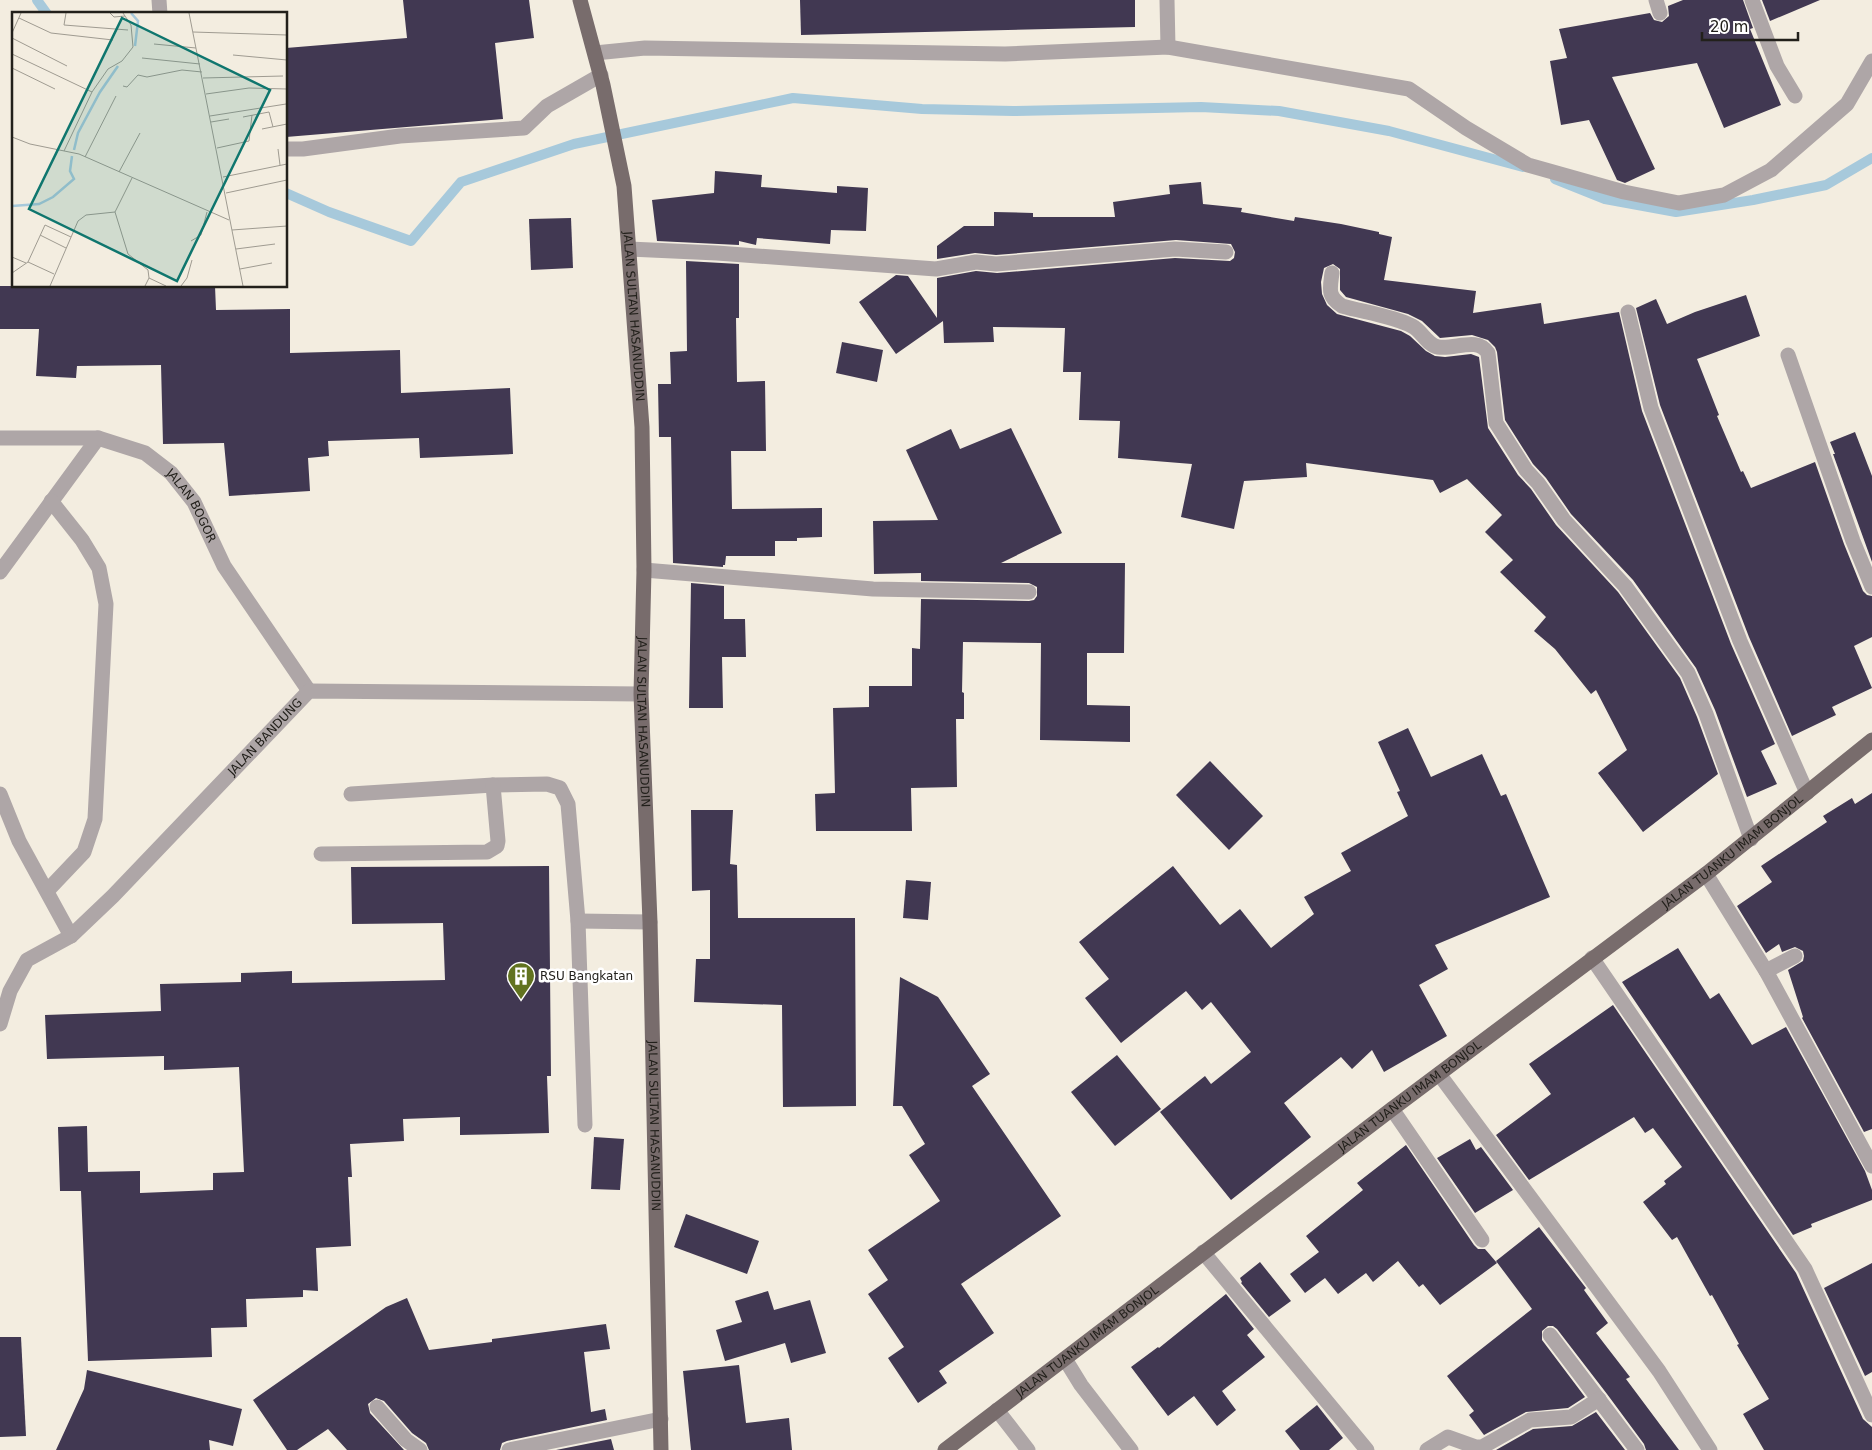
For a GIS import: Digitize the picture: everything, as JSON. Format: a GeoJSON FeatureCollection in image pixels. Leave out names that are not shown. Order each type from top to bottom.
{"type":"FeatureCollection","features":[{"type":"Feature","properties":{"kind":"main road","name":"JALAN SULTAN HASANUDDIN"},"geometry":{"type":"LineString","coordinates":[[580,0],[602,80],[624,186],[642,427],[644,570],[641,694],[650,922],[662,1450]]}},
{"type":"Feature","properties":{"kind":"main road","name":"JALAN TUANKU IMAM BONJOL"},"geometry":{"type":"LineString","coordinates":[[945,1450],[1438,1074],[1706,874],[1872,740]]}},
{"type":"Feature","properties":{"kind":"street"},"geometry":{"type":"LineString","coordinates":[[1167,0],[1168,47]]}},
{"type":"Feature","properties":{"kind":"street"},"geometry":{"type":"LineString","coordinates":[[1752,0],[1777,66],[1795,96]]}},
{"type":"Feature","properties":{"kind":"street"},"geometry":{"type":"LineString","coordinates":[[595,53],[645,48],[1005,54],[1168,47],[1409,89],[1466,128],[1528,165],[1624,192],[1679,203],[1724,195],[1771,170],[1847,104],[1872,61]]}},
{"type":"Feature","properties":{"kind":"street"},"geometry":{"type":"LineString","coordinates":[[288,148],[304,149],[400,136],[524,128],[547,106],[602,80]]}},
{"type":"Feature","properties":{"kind":"street"},"geometry":{"type":"LineString","coordinates":[[629,249],[717,253],[936,269],[976,262],[996,264],[1175,249],[1226,252]]}},
{"type":"Feature","properties":{"kind":"street"},"geometry":{"type":"LineString","coordinates":[[1332,273],[1330,293],[1334,301],[1342,306],[1404,322],[1414,327],[1433,346],[1440,348],[1477,344],[1484,348],[1488,354],[1496,423],[1526,470],[1538,483],[1564,520],[1625,586],[1688,673],[1706,714],[1751,839]]}},
{"type":"Feature","properties":{"kind":"street"},"geometry":{"type":"LineString","coordinates":[[1628,312],[1651,408],[1740,641],[1808,793]]}},
{"type":"Feature","properties":{"kind":"street"},"geometry":{"type":"LineString","coordinates":[[1788,355],[1853,541],[1872,587]]}},
{"type":"Feature","properties":{"kind":"street","name":"JALAN BOGOR"},"geometry":{"type":"LineString","coordinates":[[0,438],[98,438],[145,453],[172,473],[194,502],[224,566],[309,691]]}},
{"type":"Feature","properties":{"kind":"street"},"geometry":{"type":"LineString","coordinates":[[0,572],[98,438]]}},
{"type":"Feature","properties":{"kind":"street"},"geometry":{"type":"LineString","coordinates":[[47,891],[84,852],[95,819],[106,604],[99,568],[82,540],[51,501]]}},
{"type":"Feature","properties":{"kind":"street"},"geometry":{"type":"LineString","coordinates":[[644,570],[873,590],[1028,592]]}},
{"type":"Feature","properties":{"kind":"street","name":"JALAN BANDUNG"},"geometry":{"type":"LineString","coordinates":[[0,1024],[10,991],[27,960],[71,936],[113,896],[309,691],[641,694]]}},
{"type":"Feature","properties":{"kind":"street"},"geometry":{"type":"LineString","coordinates":[[351,794],[493,785],[547,784],[560,788],[568,804],[578,921],[585,1125]]}},
{"type":"Feature","properties":{"kind":"street"},"geometry":{"type":"LineString","coordinates":[[321,854],[487,852],[497,846],[498,841],[493,785]]}},
{"type":"Feature","properties":{"kind":"street"},"geometry":{"type":"LineString","coordinates":[[0,794],[19,841],[71,936]]}},
{"type":"Feature","properties":{"kind":"street"},"geometry":{"type":"LineString","coordinates":[[1706,874],[1766,971],[1872,1166]]}},
{"type":"Feature","properties":{"kind":"street"},"geometry":{"type":"LineString","coordinates":[[578,921],[650,922]]}},
{"type":"Feature","properties":{"kind":"street"},"geometry":{"type":"LineString","coordinates":[[1766,971],[1795,956]]}},
{"type":"Feature","properties":{"kind":"street"},"geometry":{"type":"LineString","coordinates":[[1592,958],[1805,1269],[1872,1415]]}},
{"type":"Feature","properties":{"kind":"street"},"geometry":{"type":"LineString","coordinates":[[1438,1074],[1659,1371],[1710,1450]]}},
{"type":"Feature","properties":{"kind":"street"},"geometry":{"type":"LineString","coordinates":[[1392,1109],[1482,1240]]}},
{"type":"Feature","properties":{"kind":"street"},"geometry":{"type":"LineString","coordinates":[[1203,1252],[1367,1450]]}},
{"type":"Feature","properties":{"kind":"street"},"geometry":{"type":"LineString","coordinates":[[1550,1335],[1637,1450]]}},
{"type":"Feature","properties":{"kind":"street"},"geometry":{"type":"LineString","coordinates":[[1065,1359],[1081,1385],[1132,1450]]}},
{"type":"Feature","properties":{"kind":"street"},"geometry":{"type":"LineString","coordinates":[[1427,1450],[1448,1437],[1476,1447],[1482,1447],[1530,1420],[1571,1417],[1599,1399]]}},
{"type":"Feature","properties":{"kind":"street"},"geometry":{"type":"LineString","coordinates":[[377,1407],[406,1440],[420,1450]]}},
{"type":"Feature","properties":{"kind":"street"},"geometry":{"type":"LineString","coordinates":[[997,1410],[1028,1450]]}},
{"type":"Feature","properties":{"kind":"street"},"geometry":{"type":"LineString","coordinates":[[509,1450],[661,1419]]}},
{"type":"Feature","properties":{"kind":"building"},"geometry":{"type":"Polygon","coordinates":[[[403,0],[529,0],[534,38],[495,43],[503,119],[288,137],[288,48],[407,38],[403,0]]]}},
{"type":"Feature","properties":{"kind":"building"},"geometry":{"type":"Polygon","coordinates":[[[800,0],[1135,0],[1135,27],[801,35],[800,0]]]}},
{"type":"Feature","properties":{"kind":"building"},"geometry":{"type":"Polygon","coordinates":[[[1683,0],[1743,0],[1753,28],[1750,29],[1781,105],[1724,128],[1697,63],[1612,77],[1655,169],[1625,183],[1617,180],[1589,120],[1561,125],[1550,61],[1567,58],[1559,29],[1650,13],[1654,20],[1662,22],[1669,16],[1668,6],[1683,0]]]}},
{"type":"Feature","properties":{"kind":"building"},"geometry":{"type":"Polygon","coordinates":[[[1762,0],[1820,0],[1770,21],[1762,0]]]}},
{"type":"Feature","properties":{"kind":"building"},"geometry":{"type":"Polygon","coordinates":[[[715,171],[762,175],[761,187],[837,193],[837,186],[868,188],[866,231],[831,230],[830,244],[757,238],[756,245],[739,241],[739,245],[657,241],[652,200],[714,193],[715,171]]]}},
{"type":"Feature","properties":{"kind":"building"},"geometry":{"type":"Polygon","coordinates":[[[1201,182],[1203,204],[1242,208],[1241,212],[1294,221],[1295,217],[1341,224],[1379,232],[1379,234],[1392,237],[1384,280],[1476,291],[1473,313],[1541,303],[1544,324],[1619,312],[1642,411],[1731,644],[1775,744],[1761,751],[1777,784],[1747,797],[1715,710],[1696,668],[1633,580],[1571,514],[1546,478],[1533,464],[1505,420],[1497,352],[1488,340],[1472,335],[1440,338],[1422,321],[1408,314],[1346,297],[1340,290],[1340,269],[1333,264],[1324,268],[1321,282],[1322,294],[1327,305],[1337,314],[1401,331],[1435,356],[1445,357],[1471,354],[1479,357],[1488,428],[1518,475],[1531,489],[1556,525],[1618,592],[1680,678],[1718,774],[1643,832],[1598,773],[1627,750],[1596,690],[1591,694],[1555,649],[1534,631],[1546,617],[1500,572],[1513,560],[1485,532],[1502,515],[1467,479],[1440,493],[1433,480],[1306,463],[1307,477],[1244,481],[1234,529],[1181,517],[1192,464],[1118,458],[1120,421],[1079,420],[1081,372],[1063,372],[1065,328],[993,327],[994,342],[944,343],[943,321],[896,354],[859,302],[896,275],[908,276],[937,318],[937,278],[976,271],[997,273],[1175,258],[1230,261],[1234,258],[1235,252],[1231,244],[1176,240],[996,255],[975,253],[937,259],[937,246],[964,226],[994,226],[994,212],[1033,213],[1033,217],[1115,217],[1113,202],[1170,194],[1169,185],[1201,182]]]}},
{"type":"Feature","properties":{"kind":"building"},"geometry":{"type":"Polygon","coordinates":[[[571,218],[573,268],[531,270],[529,219],[571,218]]]}},
{"type":"Feature","properties":{"kind":"building"},"geometry":{"type":"Polygon","coordinates":[[[686,261],[739,264],[739,318],[736,318],[737,382],[765,381],[766,451],[731,451],[732,509],[822,508],[822,537],[797,538],[797,541],[775,541],[775,556],[726,556],[723,567],[673,563],[671,437],[659,437],[658,384],[671,384],[670,352],[687,351],[686,261]]]}},
{"type":"Feature","properties":{"kind":"building"},"geometry":{"type":"Polygon","coordinates":[[[0,286],[12,286],[12,288],[215,288],[216,310],[290,309],[290,353],[400,350],[401,393],[510,388],[513,454],[420,458],[419,438],[328,441],[329,456],[308,458],[310,491],[229,496],[224,443],[163,444],[161,365],[77,366],[76,378],[36,376],[39,329],[0,329],[0,286]]]}},
{"type":"Feature","properties":{"kind":"building"},"geometry":{"type":"Polygon","coordinates":[[[1746,295],[1760,336],[1697,359],[1719,415],[1717,416],[1741,472],[1743,471],[1751,488],[1815,462],[1863,591],[1867,595],[1872,596],[1872,637],[1854,646],[1872,688],[1832,707],[1836,715],[1792,736],[1749,637],[1660,405],[1636,308],[1656,299],[1667,324],[1695,312],[1746,295]]]}},
{"type":"Feature","properties":{"kind":"building"},"geometry":{"type":"Polygon","coordinates":[[[842,342],[883,350],[877,382],[836,373],[842,342]]]}},
{"type":"Feature","properties":{"kind":"building"},"geometry":{"type":"Polygon","coordinates":[[[1011,428],[1062,533],[1001,563],[1125,563],[1124,653],[1087,653],[1087,705],[1130,706],[1130,742],[1040,740],[1041,643],[963,642],[962,692],[964,693],[964,719],[956,719],[957,787],[911,788],[912,831],[816,831],[815,794],[835,793],[833,708],[869,707],[869,686],[912,686],[912,648],[920,649],[921,599],[1029,601],[1034,600],[1037,596],[1037,587],[1029,583],[921,581],[921,573],[874,574],[873,521],[938,520],[906,450],[951,429],[960,449],[1011,428]]]}},
{"type":"Feature","properties":{"kind":"building"},"geometry":{"type":"Polygon","coordinates":[[[1855,432],[1872,476],[1872,562],[1830,442],[1855,432]]]}},
{"type":"Feature","properties":{"kind":"building"},"geometry":{"type":"Polygon","coordinates":[[[691,583],[724,586],[724,619],[745,619],[746,657],[722,657],[723,708],[689,708],[691,583]]]}},
{"type":"Feature","properties":{"kind":"building"},"geometry":{"type":"Polygon","coordinates":[[[1408,728],[1431,777],[1482,754],[1501,796],[1506,794],[1550,897],[1435,945],[1448,969],[1419,985],[1447,1036],[1384,1072],[1372,1050],[1352,1069],[1341,1057],[1284,1103],[1311,1137],[1231,1200],[1160,1112],[1205,1076],[1211,1084],[1251,1052],[1211,1002],[1202,1010],[1186,991],[1121,1043],[1085,998],[1109,979],[1079,942],[1173,866],[1220,925],[1240,909],[1271,948],[1314,914],[1304,897],[1351,871],[1341,853],[1408,816],[1397,792],[1400,791],[1378,742],[1408,728]]]}},
{"type":"Feature","properties":{"kind":"building"},"geometry":{"type":"Polygon","coordinates":[[[1210,761],[1263,816],[1229,850],[1176,795],[1210,761]]]}},
{"type":"Feature","properties":{"kind":"building"},"geometry":{"type":"Polygon","coordinates":[[[1872,793],[1872,1129],[1864,1132],[1802,1018],[1788,970],[1803,961],[1803,951],[1795,947],[1782,952],[1779,944],[1766,953],[1737,906],[1772,882],[1761,866],[1827,822],[1823,816],[1852,798],[1855,804],[1872,793]]]}},
{"type":"Feature","properties":{"kind":"building"},"geometry":{"type":"Polygon","coordinates":[[[691,810],[733,810],[730,864],[737,865],[738,918],[855,918],[856,1106],[783,1107],[782,1005],[694,1002],[696,959],[710,959],[710,890],[692,891],[691,810]]]}},
{"type":"Feature","properties":{"kind":"building"},"geometry":{"type":"Polygon","coordinates":[[[549,866],[551,1076],[547,1076],[549,1133],[460,1135],[460,1117],[403,1119],[404,1141],[350,1144],[352,1177],[348,1177],[351,1246],[316,1248],[318,1291],[303,1290],[303,1297],[246,1299],[247,1327],[211,1328],[212,1357],[88,1361],[81,1191],[60,1191],[58,1127],[87,1126],[88,1172],[140,1171],[140,1193],[213,1190],[213,1173],[244,1172],[239,1067],[164,1070],[164,1056],[47,1059],[45,1015],[161,1011],[160,984],[241,982],[241,973],[292,971],[292,983],[445,980],[443,923],[352,924],[351,867],[549,866]]]}},
{"type":"Feature","properties":{"kind":"building"},"geometry":{"type":"Polygon","coordinates":[[[906,880],[931,882],[928,920],[903,918],[906,880]]]}},
{"type":"Feature","properties":{"kind":"building"},"geometry":{"type":"Polygon","coordinates":[[[1678,948],[1710,999],[1719,993],[1752,1045],[1786,1027],[1865,1171],[1872,1190],[1872,1200],[1811,1224],[1812,1227],[1793,1235],[1622,982],[1678,948]]]}},
{"type":"Feature","properties":{"kind":"building"},"geometry":{"type":"Polygon","coordinates":[[[900,977],[938,997],[990,1074],[972,1086],[1061,1216],[961,1284],[994,1333],[939,1371],[947,1383],[918,1403],[888,1358],[904,1347],[868,1294],[888,1280],[868,1250],[940,1201],[909,1155],[925,1144],[902,1106],[893,1106],[900,977]]]}},
{"type":"Feature","properties":{"kind":"building"},"geometry":{"type":"Polygon","coordinates":[[[1613,1005],[1796,1273],[1863,1419],[1872,1427],[1872,1450],[1764,1450],[1743,1414],[1769,1399],[1737,1345],[1739,1344],[1712,1295],[1710,1296],[1677,1237],[1672,1240],[1643,1202],[1666,1184],[1664,1181],[1682,1167],[1653,1128],[1645,1133],[1634,1117],[1529,1180],[1496,1135],[1551,1094],[1529,1064],[1613,1005]]]}},
{"type":"Feature","properties":{"kind":"building"},"geometry":{"type":"Polygon","coordinates":[[[1117,1055],[1161,1109],[1115,1146],[1071,1092],[1117,1055]]]}},
{"type":"Feature","properties":{"kind":"building"},"geometry":{"type":"Polygon","coordinates":[[[594,1137],[624,1139],[620,1190],[591,1189],[594,1137]]]}},
{"type":"Feature","properties":{"kind":"building"},"geometry":{"type":"Polygon","coordinates":[[[1470,1139],[1476,1150],[1481,1147],[1513,1190],[1475,1213],[1437,1158],[1470,1139]]]}},
{"type":"Feature","properties":{"kind":"building"},"geometry":{"type":"Polygon","coordinates":[[[1406,1145],[1474,1245],[1478,1249],[1485,1249],[1497,1263],[1440,1305],[1423,1284],[1419,1287],[1398,1261],[1373,1282],[1366,1273],[1338,1294],[1325,1278],[1305,1293],[1290,1274],[1319,1252],[1306,1236],[1363,1190],[1357,1183],[1406,1145]]]}},
{"type":"Feature","properties":{"kind":"building"},"geometry":{"type":"Polygon","coordinates":[[[686,1214],[759,1241],[747,1274],[674,1247],[686,1214]]]}},
{"type":"Feature","properties":{"kind":"building"},"geometry":{"type":"Polygon","coordinates":[[[1539,1227],[1586,1288],[1584,1290],[1608,1323],[1596,1333],[1630,1377],[1626,1379],[1679,1450],[1646,1450],[1644,1444],[1607,1394],[1553,1326],[1548,1326],[1542,1331],[1542,1340],[1585,1397],[1568,1408],[1526,1412],[1484,1435],[1469,1415],[1474,1411],[1447,1376],[1532,1309],[1496,1261],[1539,1227]]]}},
{"type":"Feature","properties":{"kind":"building"},"geometry":{"type":"Polygon","coordinates":[[[1260,1262],[1291,1301],[1269,1317],[1241,1283],[1240,1278],[1260,1262]]]}},
{"type":"Feature","properties":{"kind":"building"},"geometry":{"type":"Polygon","coordinates":[[[1872,1263],[1872,1372],[1865,1376],[1824,1288],[1872,1263]]]}},
{"type":"Feature","properties":{"kind":"building"},"geometry":{"type":"Polygon","coordinates":[[[768,1291],[774,1310],[810,1300],[826,1353],[791,1363],[785,1343],[725,1361],[716,1330],[742,1322],[735,1301],[768,1291]]]}},
{"type":"Feature","properties":{"kind":"building"},"geometry":{"type":"Polygon","coordinates":[[[1226,1294],[1254,1329],[1247,1335],[1265,1357],[1222,1391],[1236,1410],[1217,1426],[1194,1396],[1168,1416],[1131,1367],[1159,1348],[1226,1294]]]}},
{"type":"Feature","properties":{"kind":"building"},"geometry":{"type":"Polygon","coordinates":[[[407,1298],[429,1350],[492,1342],[492,1339],[606,1324],[610,1349],[584,1352],[591,1412],[605,1409],[607,1420],[507,1441],[502,1443],[500,1450],[429,1450],[426,1443],[412,1433],[384,1401],[376,1398],[368,1404],[370,1413],[404,1450],[347,1450],[328,1429],[297,1450],[287,1450],[253,1400],[386,1307],[407,1298]]]}},
{"type":"Feature","properties":{"kind":"building"},"geometry":{"type":"Polygon","coordinates":[[[0,1337],[21,1337],[26,1436],[0,1437],[0,1337]]]}},
{"type":"Feature","properties":{"kind":"building"},"geometry":{"type":"Polygon","coordinates":[[[739,1365],[746,1423],[789,1418],[792,1450],[691,1450],[683,1371],[739,1365]]]}},
{"type":"Feature","properties":{"kind":"building"},"geometry":{"type":"Polygon","coordinates":[[[87,1370],[242,1409],[233,1446],[209,1440],[210,1450],[56,1450],[84,1389],[87,1370]]]}},
{"type":"Feature","properties":{"kind":"building"},"geometry":{"type":"Polygon","coordinates":[[[1317,1405],[1343,1438],[1329,1450],[1300,1450],[1285,1431],[1317,1405]]]}},
{"type":"Feature","properties":{"kind":"building"},"geometry":{"type":"Polygon","coordinates":[[[1596,1412],[1625,1450],[1496,1450],[1533,1429],[1572,1426],[1596,1412]]]}},
{"type":"Feature","properties":{"kind":"building"},"geometry":{"type":"Polygon","coordinates":[[[611,1439],[614,1450],[556,1450],[611,1439]]]}},
{"type":"Feature","properties":{"kind":"waterway"},"geometry":{"type":"LineString","coordinates":[[37,0],[46,12]]}},
{"type":"Feature","properties":{"kind":"waterway"},"geometry":{"type":"LineString","coordinates":[[288,194],[329,212],[411,241],[461,182],[574,144],[793,98],[922,109],[1013,111],[1201,107],[1279,111],[1389,131],[1523,167]]}},
{"type":"Feature","properties":{"kind":"waterway"},"geometry":{"type":"LineString","coordinates":[[1555,179],[1605,199],[1676,212],[1753,200],[1826,185],[1872,158]]}},
{"type":"Feature","properties":{"kind":"place","name":"RSU Bangkatan"},"geometry":{"type":"Point","coordinates":[521,1000]}}]}
